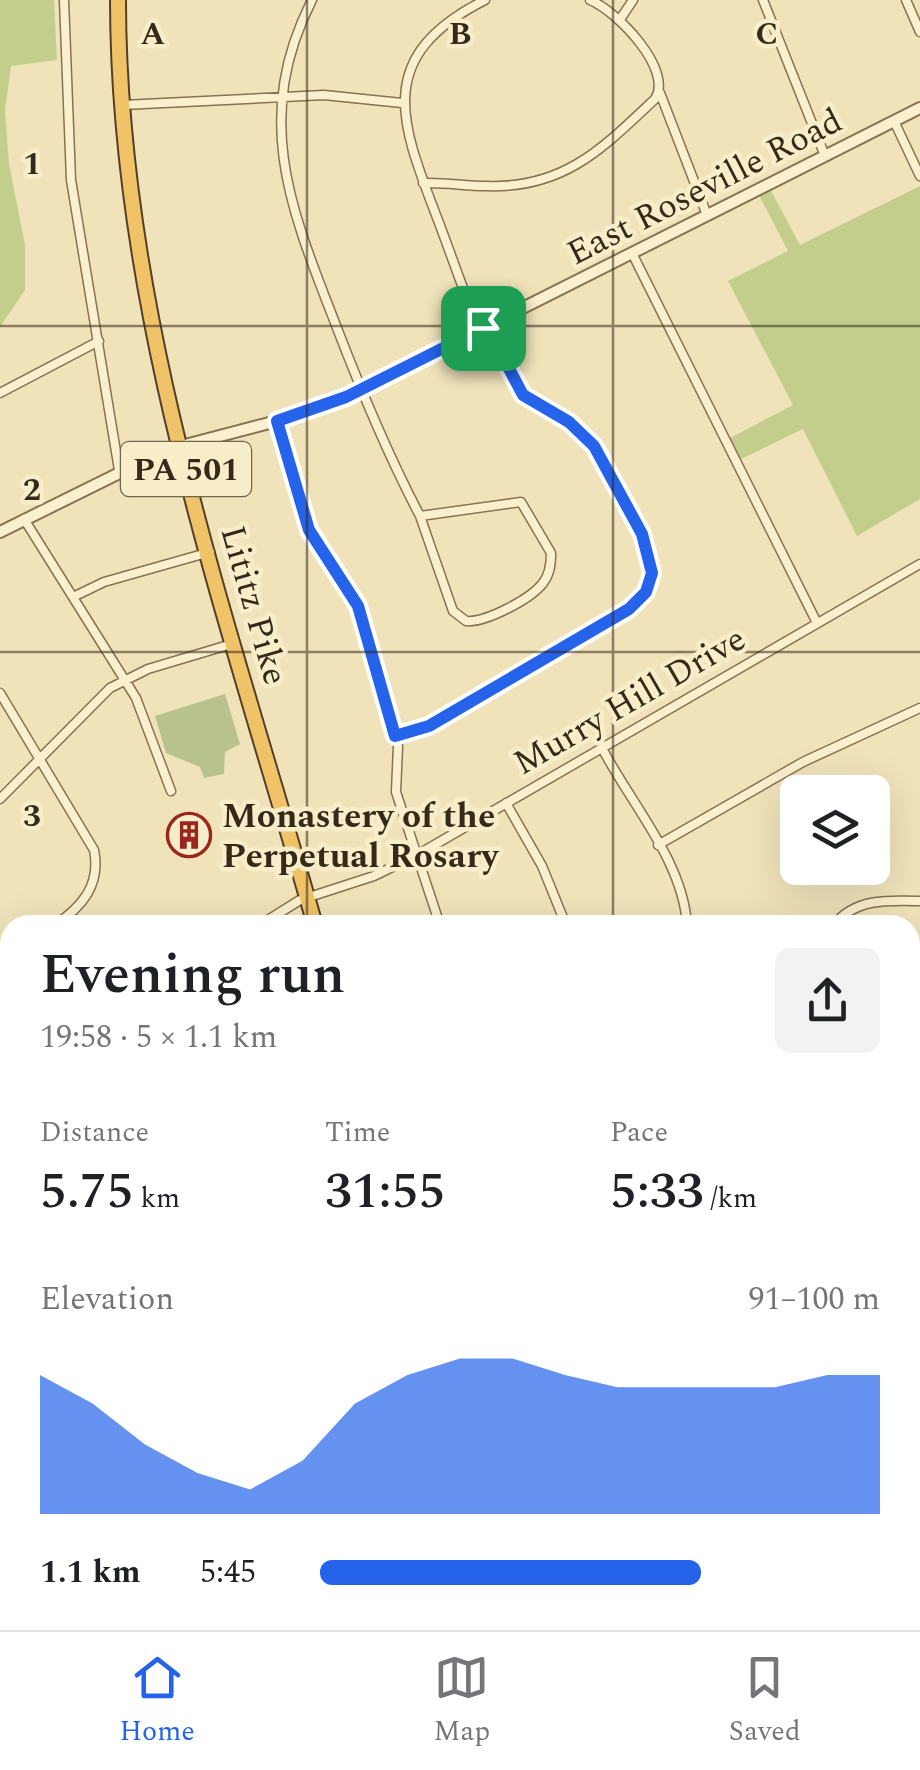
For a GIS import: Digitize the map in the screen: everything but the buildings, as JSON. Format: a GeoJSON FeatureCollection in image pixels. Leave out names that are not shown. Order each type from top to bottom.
{"type":"FeatureCollection","features":[{"type":"Feature","properties":{"kind":"highway","name":"Lititz Pike"},"geometry":{"type":"LineString","coordinates":[[118,0],[123,105],[141,251],[181,448],[312,915]]}},
{"type":"Feature","properties":{"kind":"highway"},"geometry":{"type":"LineString","coordinates":[[920,1224],[920,1234]]}},
{"type":"Feature","properties":{"kind":"street"},"geometry":{"type":"LineString","coordinates":[[64,0],[68,150],[120,470]]}},
{"type":"Feature","properties":{"kind":"street"},"geometry":{"type":"LineString","coordinates":[[312,0],[290,50],[280,96],[282,162],[291,203],[360,390],[420,516],[453,612],[466,621],[481,620],[539,589],[546,579],[551,553],[525,504],[420,516]]}},
{"type":"Feature","properties":{"kind":"street"},"geometry":{"type":"LineString","coordinates":[[395,736],[429,726],[629,609],[646,592],[652,573],[642,534],[594,446],[569,422],[523,395],[490,333],[474,317],[405,132],[402,103],[411,74],[437,35],[485,0]]}},
{"type":"Feature","properties":{"kind":"street"},"geometry":{"type":"LineString","coordinates":[[590,0],[621,18],[642,45],[707,215]]}},
{"type":"Feature","properties":{"kind":"street"},"geometry":{"type":"LineString","coordinates":[[621,18],[633,0]]}},
{"type":"Feature","properties":{"kind":"street"},"geometry":{"type":"LineString","coordinates":[[763,0],[825,156]]}},
{"type":"Feature","properties":{"kind":"street"},"geometry":{"type":"LineString","coordinates":[[906,0],[920,32]]}},
{"type":"Feature","properties":{"kind":"street"},"geometry":{"type":"LineString","coordinates":[[423,183],[505,186],[550,178],[595,156],[660,94]]}},
{"type":"Feature","properties":{"kind":"street"},"geometry":{"type":"LineString","coordinates":[[123,105],[280,96],[370,98],[402,103]]}},
{"type":"Feature","properties":{"kind":"street","name":"East Roseville Road"},"geometry":{"type":"LineString","coordinates":[[0,532],[120,470],[277,421],[360,390],[920,108]]}},
{"type":"Feature","properties":{"kind":"street"},"geometry":{"type":"LineString","coordinates":[[894,121],[920,176]]}},
{"type":"Feature","properties":{"kind":"street"},"geometry":{"type":"LineString","coordinates":[[632,253],[817,623]]}},
{"type":"Feature","properties":{"kind":"street"},"geometry":{"type":"LineString","coordinates":[[0,393],[100,340]]}},
{"type":"Feature","properties":{"kind":"street"},"geometry":{"type":"LineString","coordinates":[[277,421],[309,530],[358,606],[395,736],[396,792],[437,915]]}},
{"type":"Feature","properties":{"kind":"street"},"geometry":{"type":"LineString","coordinates":[[24,519],[144,715],[171,791]]}},
{"type":"Feature","properties":{"kind":"street"},"geometry":{"type":"LineString","coordinates":[[73,597],[104,582],[210,552]]}},
{"type":"Feature","properties":{"kind":"street","name":"Murry Hill Drive"},"geometry":{"type":"LineString","coordinates":[[277,915],[307,898],[374,876],[417,855],[920,564]]}},
{"type":"Feature","properties":{"kind":"street"},"geometry":{"type":"LineString","coordinates":[[0,799],[96,698],[125,680],[170,661],[235,644]]}},
{"type":"Feature","properties":{"kind":"street"},"geometry":{"type":"LineString","coordinates":[[0,694],[84,826],[96,858],[84,902],[68,915]]}},
{"type":"Feature","properties":{"kind":"street"},"geometry":{"type":"LineString","coordinates":[[658,846],[782,773],[920,708]]}},
{"type":"Feature","properties":{"kind":"street"},"geometry":{"type":"LineString","coordinates":[[602,748],[658,846],[683,896],[686,915]]}},
{"type":"Feature","properties":{"kind":"street"},"geometry":{"type":"LineString","coordinates":[[506,804],[548,878],[562,915]]}},
{"type":"Feature","properties":{"kind":"street"},"geometry":{"type":"LineString","coordinates":[[843,915],[863,904],[920,901]]}},
{"type":"Feature","properties":{"kind":"green space"},"geometry":{"type":"Polygon","coordinates":[[[0,0],[54,0],[57,60],[11,66],[5,111],[9,164],[25,245],[25,290],[0,327],[0,0]]]}},
{"type":"Feature","properties":{"kind":"green space"},"geometry":{"type":"Polygon","coordinates":[[[920,186],[920,499],[857,536],[803,429],[741,459],[730,438],[793,405],[728,281],[788,251],[759,195],[770,189],[800,245],[920,186]]]}},
{"type":"Feature","properties":{"kind":"green space"},"geometry":{"type":"Polygon","coordinates":[[[225,694],[240,744],[225,752],[224,774],[204,778],[200,767],[166,753],[155,716],[225,694]]]}},
{"type":"Feature","properties":{"kind":"place","name":"Monastery of the Perpetual Rosary"},"geometry":{"type":"Point","coordinates":[189,835]}},
{"type":"Feature","properties":{"kind":"route"},"geometry":{"type":"LineString","coordinates":[[483,328],[490,333],[518,390],[534,404],[569,422],[594,446],[648,548],[651,580],[646,592],[629,609],[429,726],[395,736],[358,606],[342,576],[312,538],[277,421],[346,397],[483,328]]}}]}
